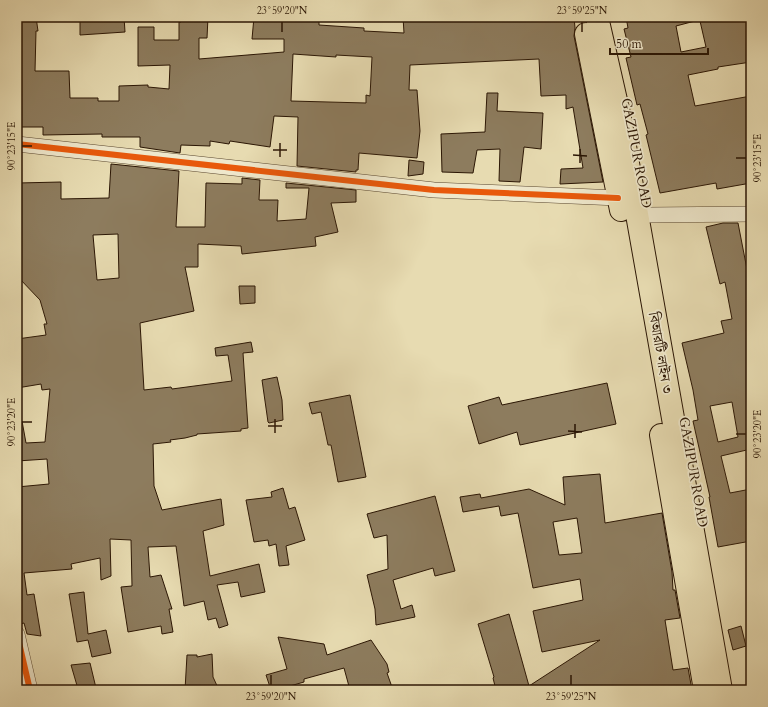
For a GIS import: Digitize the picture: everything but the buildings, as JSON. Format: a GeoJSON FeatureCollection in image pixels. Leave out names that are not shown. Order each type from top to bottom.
{"type":"FeatureCollection","features":[{"type":"Feature","properties":{"kind":"main road","name":"GAZIPUR ROAD"},"geometry":{"type":"LineString","coordinates":[[583,17],[629,248],[705,690]]}},
{"type":"Feature","properties":{"kind":"main road","name":"বিআরটি লাইন ৩"},"geometry":{"type":"LineString","coordinates":[[597,17],[620,118],[721,690]]}},
{"type":"Feature","properties":{"kind":"main road","name":"GAZIPUR ROAD"},"geometry":{"type":"LineString","coordinates":[[611,17],[649,215],[704,528],[735,690]]}},
{"type":"Feature","properties":{"kind":"street"},"geometry":{"type":"LineString","coordinates":[[17,144],[434,190],[618,198]]}},
{"type":"Feature","properties":{"kind":"street"},"geometry":{"type":"LineString","coordinates":[[649,215],[751,214]]}},
{"type":"Feature","properties":{"kind":"street"},"geometry":{"type":"LineString","coordinates":[[17,634],[30,690]]}},
{"type":"Feature","properties":{"kind":"cycle path"},"geometry":{"type":"LineString","coordinates":[[17,144],[434,190],[618,198]]}},
{"type":"Feature","properties":{"kind":"cycle path"},"geometry":{"type":"LineString","coordinates":[[17,634],[30,690]]}}]}
